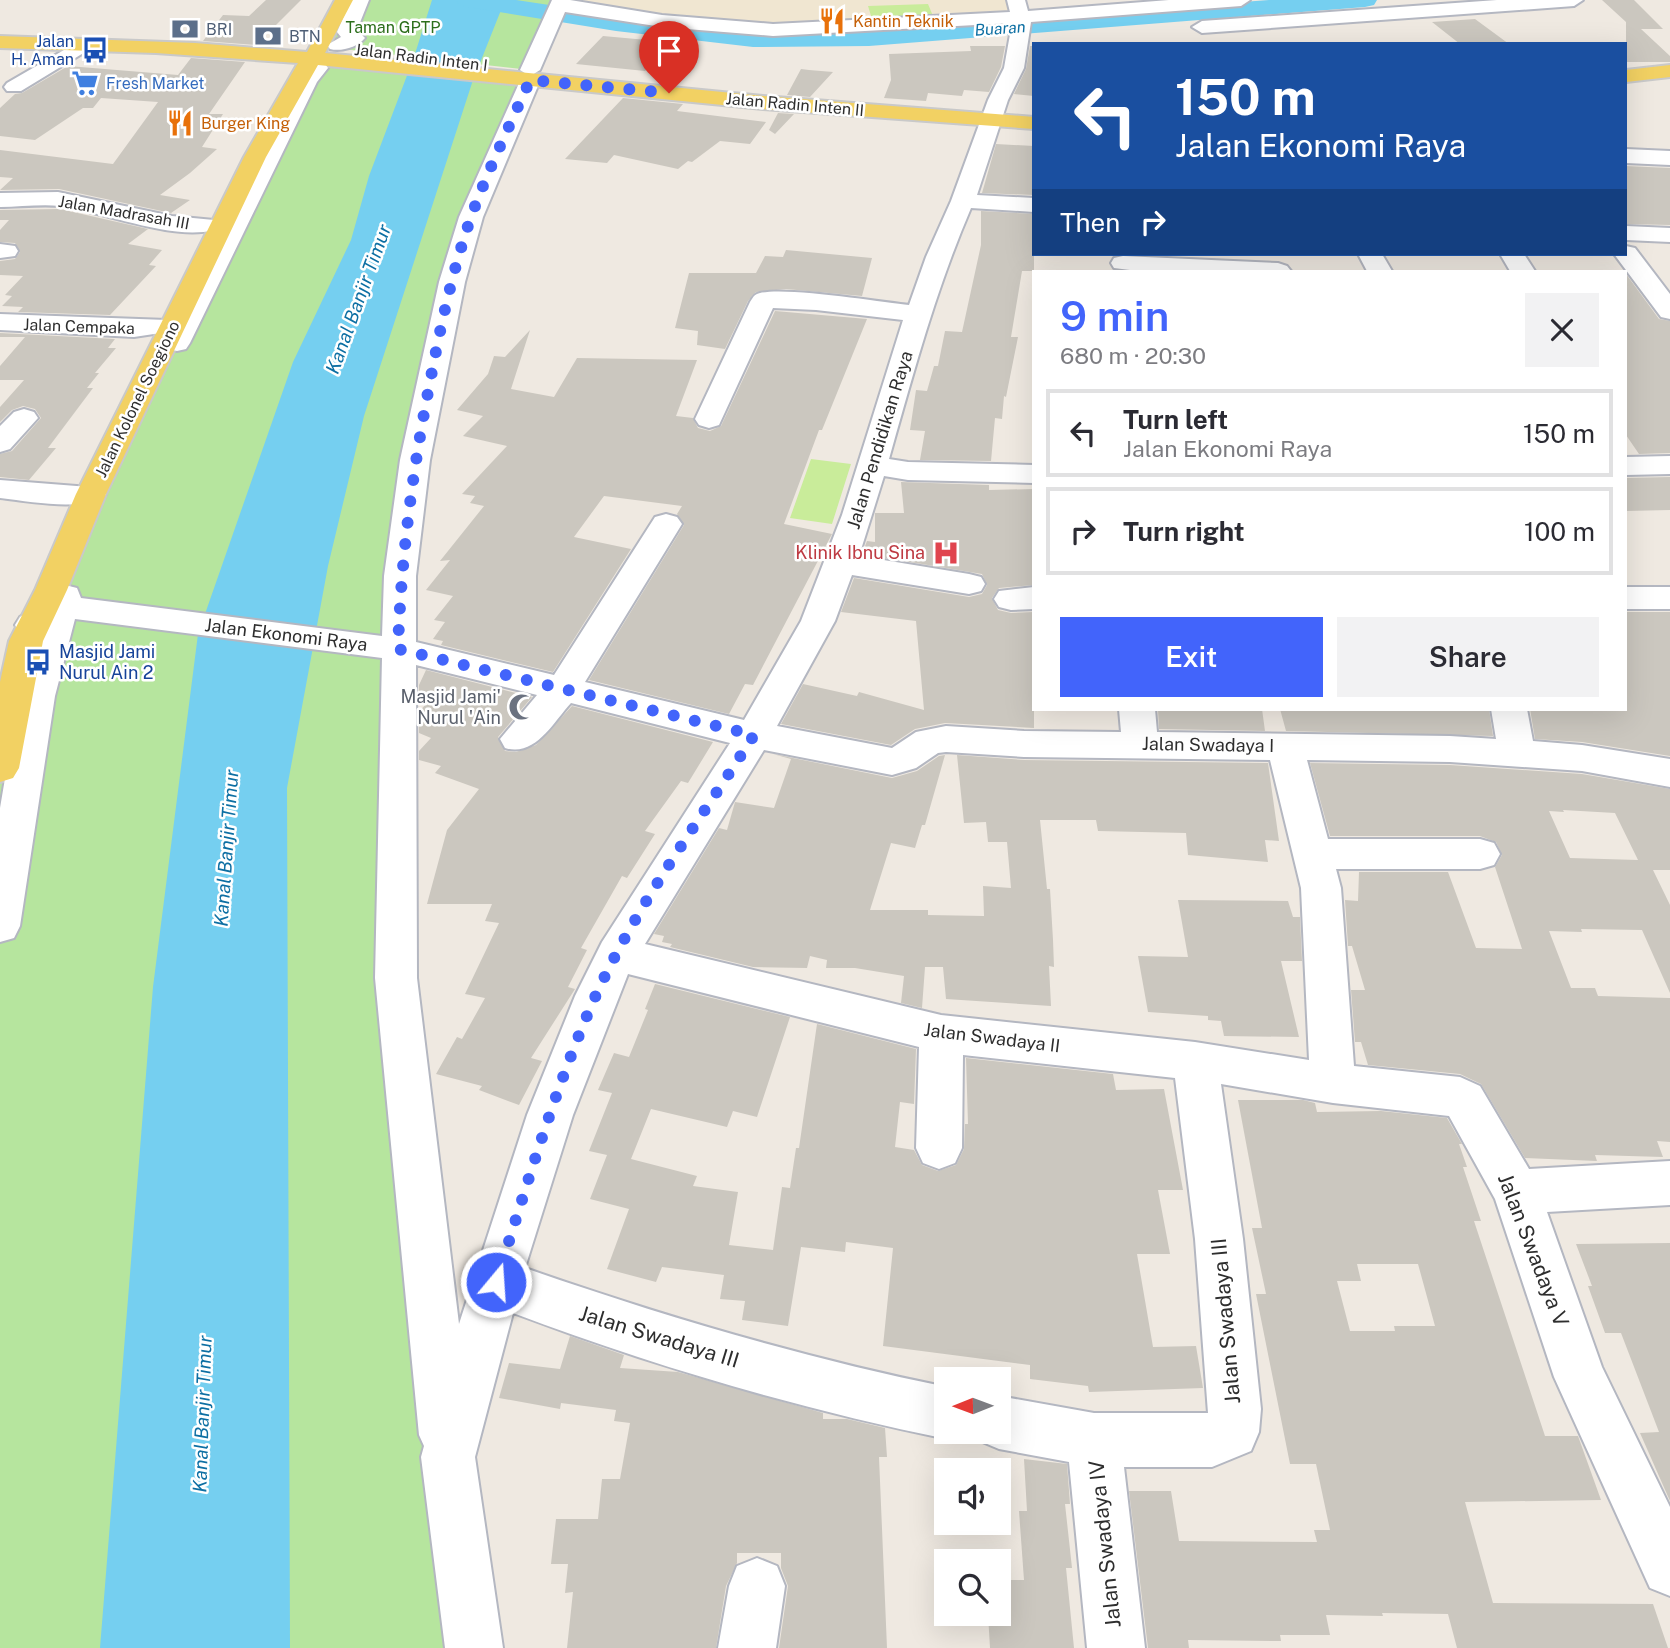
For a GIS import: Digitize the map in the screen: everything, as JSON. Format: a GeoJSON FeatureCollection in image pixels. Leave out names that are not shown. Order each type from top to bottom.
{"type":"FeatureCollection","features":[{"type":"Feature","properties":{"kind":"main road"},"geometry":{"type":"LineString","coordinates":[[319,54],[333,0]]}},
{"type":"Feature","properties":{"kind":"main road"},"geometry":{"type":"LineString","coordinates":[[319,54],[344,0]]}},
{"type":"Feature","properties":{"kind":"main road"},"geometry":{"type":"LineString","coordinates":[[0,35],[319,54]]}},
{"type":"Feature","properties":{"kind":"main road"},"geometry":{"type":"LineString","coordinates":[[0,43],[319,54]]}},
{"type":"Feature","properties":{"kind":"main road","name":"Jalan Radin Inten I"},"geometry":{"type":"LineString","coordinates":[[319,54],[524,75]]}},
{"type":"Feature","properties":{"kind":"main road","name":"Jalan Kolonel Soegiono"},"geometry":{"type":"LineString","coordinates":[[0,768],[26,641],[48,607],[80,494],[206,225],[251,137],[319,54]]}},
{"type":"Feature","properties":{"kind":"main road","name":"Jalan Kolonel Soegiono"},"geometry":{"type":"LineString","coordinates":[[0,645],[255,157],[319,54]]}},
{"type":"Feature","properties":{"kind":"main road"},"geometry":{"type":"LineString","coordinates":[[1627,76],[1670,71]]}},
{"type":"Feature","properties":{"kind":"main road","name":"Jalan Radin Inten II"},"geometry":{"type":"LineString","coordinates":[[524,75],[993,114],[1032,122]]}},
{"type":"Feature","properties":{"kind":"main road"},"geometry":{"type":"LineString","coordinates":[[1627,85],[1670,81]]}},
{"type":"Feature","properties":{"kind":"main road","name":"Jalan Radin Inten II"},"geometry":{"type":"LineString","coordinates":[[993,114],[1032,110]]}},
{"type":"Feature","properties":{"kind":"street"},"geometry":{"type":"LineString","coordinates":[[0,926],[37,696],[48,607],[83,540],[243,206],[299,103],[319,54],[355,38],[348,32],[360,0]]}},
{"type":"Feature","properties":{"kind":"street"},"geometry":{"type":"LineString","coordinates":[[995,41],[1023,24],[1082,0]]}},
{"type":"Feature","properties":{"kind":"street"},"geometry":{"type":"LineString","coordinates":[[448,1457],[396,978],[388,648],[413,472],[439,337],[471,217],[524,75],[556,16],[773,30],[1023,24],[1241,0]]}},
{"type":"Feature","properties":{"kind":"street"},"geometry":{"type":"LineString","coordinates":[[1183,29],[1573,0]]}},
{"type":"Feature","properties":{"kind":"street","name":"Jalan Pendidikan Raya"},"geometry":{"type":"LineString","coordinates":[[474,1648],[448,1457],[496,1282],[550,1115],[596,996],[617,954],[754,735],[818,621],[842,563],[938,257],[963,201],[993,114],[1014,68],[1023,24]]}},
{"type":"Feature","properties":{"kind":"street"},"geometry":{"type":"LineString","coordinates":[[5,89],[83,45]]}},
{"type":"Feature","properties":{"kind":"street"},"geometry":{"type":"LineString","coordinates":[[1627,156],[1670,158]]}},
{"type":"Feature","properties":{"kind":"street","name":"Jalan Madrasah III"},"geometry":{"type":"LineString","coordinates":[[3,190],[172,223],[206,225]]}},
{"type":"Feature","properties":{"kind":"street"},"geometry":{"type":"LineString","coordinates":[[963,201],[1032,205]]}},
{"type":"Feature","properties":{"kind":"street"},"geometry":{"type":"LineString","coordinates":[[1627,233],[1670,235]]}},
{"type":"Feature","properties":{"kind":"street"},"geometry":{"type":"LineString","coordinates":[[1627,254],[1670,311]]}},
{"type":"Feature","properties":{"kind":"street"},"geometry":{"type":"LineString","coordinates":[[1122,263],[1253,270]]}},
{"type":"Feature","properties":{"kind":"street"},"geometry":{"type":"LineString","coordinates":[[709,419],[766,300],[816,302],[918,314]]}},
{"type":"Feature","properties":{"kind":"street","name":"Jalan Cempaka"},"geometry":{"type":"LineString","coordinates":[[4,327],[134,329],[158,326]]}},
{"type":"Feature","properties":{"kind":"street"},"geometry":{"type":"LineString","coordinates":[[0,443],[24,418]]}},
{"type":"Feature","properties":{"kind":"street"},"geometry":{"type":"LineString","coordinates":[[1630,460],[1670,465]]}},
{"type":"Feature","properties":{"kind":"street"},"geometry":{"type":"LineString","coordinates":[[874,465],[908,471],[1032,474]]}},
{"type":"Feature","properties":{"kind":"street"},"geometry":{"type":"LineString","coordinates":[[0,489],[80,494]]}},
{"type":"Feature","properties":{"kind":"street"},"geometry":{"type":"LineString","coordinates":[[518,739],[564,688],[666,524]]}},
{"type":"Feature","properties":{"kind":"street"},"geometry":{"type":"LineString","coordinates":[[842,563],[969,584]]}},
{"type":"Feature","properties":{"kind":"street"},"geometry":{"type":"LineString","coordinates":[[1627,598],[1670,598]]}},
{"type":"Feature","properties":{"kind":"street","name":"Jalan Ekonomi Raya"},"geometry":{"type":"LineString","coordinates":[[48,607],[388,648],[754,735]]}},
{"type":"Feature","properties":{"kind":"street"},"geometry":{"type":"LineString","coordinates":[[1509,711],[1517,753]]}},
{"type":"Feature","properties":{"kind":"street","name":"Jalan Swadaya I"},"geometry":{"type":"LineString","coordinates":[[754,735],[892,762],[904,759],[929,741],[946,739],[1024,744],[1138,726],[1285,746],[1517,753],[1581,758],[1670,772]]}},
{"type":"Feature","properties":{"kind":"street"},"geometry":{"type":"LineString","coordinates":[[1285,746],[1321,888],[1333,1083]]}},
{"type":"Feature","properties":{"kind":"street"},"geometry":{"type":"LineString","coordinates":[[1312,854],[1480,854]]}},
{"type":"Feature","properties":{"kind":"street","name":"Jalan Swadaya II"},"geometry":{"type":"LineString","coordinates":[[617,954],[941,1034],[1195,1061],[1333,1083]]}},
{"type":"Feature","properties":{"kind":"street"},"geometry":{"type":"LineString","coordinates":[[939,1148],[941,1034]]}},
{"type":"Feature","properties":{"kind":"street","name":"Jalan Swadaya III"},"geometry":{"type":"LineString","coordinates":[[1012,1424],[1094,1440],[1212,1440],[1232,1432],[1235,1409],[1219,1239],[1195,1061]]}},
{"type":"Feature","properties":{"kind":"street","name":"Jalan Swadaya V"},"geometry":{"type":"LineString","coordinates":[[1333,1083],[1460,1097],[1464,1100],[1516,1192],[1580,1377],[1670,1569]]}},
{"type":"Feature","properties":{"kind":"street"},"geometry":{"type":"LineString","coordinates":[[1516,1192],[1670,1183]]}},
{"type":"Feature","properties":{"kind":"street","name":"Jalan Swadaya III"},"geometry":{"type":"LineString","coordinates":[[496,1282],[563,1308],[737,1361],[877,1400],[934,1411]]}},
{"type":"Feature","properties":{"kind":"street","name":"Jalan Swadaya IV"},"geometry":{"type":"LineString","coordinates":[[1094,1440],[1116,1648]]}},
{"type":"Feature","properties":{"kind":"street"},"geometry":{"type":"LineString","coordinates":[[747,1648],[757,1586]]}},
{"type":"Feature","properties":{"kind":"shaded area"},"geometry":{"type":"Polygon","coordinates":[[[561,0],[1015,0],[1022,17],[713,26],[561,0]]]}},
{"type":"Feature","properties":{"kind":"green space","name":"Taman GPTP"},"geometry":{"type":"Polygon","coordinates":[[[344,0],[561,0],[530,70],[343,49],[333,43],[325,33],[344,0]]]}},
{"type":"Feature","properties":{"kind":"green space"},"geometry":{"type":"Polygon","coordinates":[[[928,4],[933,16],[872,19],[868,6],[928,4]]]}},
{"type":"Feature","properties":{"kind":"green space"},"geometry":{"type":"Polygon","coordinates":[[[312,58],[530,81],[471,217],[398,649],[396,978],[467,1648],[0,1648],[0,768],[51,590],[312,58]]]}},
{"type":"Feature","properties":{"kind":"green space"},"geometry":{"type":"Polygon","coordinates":[[[811,459],[851,464],[832,524],[790,518],[811,459]]]}},
{"type":"Feature","properties":{"kind":"water","name":"Kanal Banjir Timur"},"geometry":{"type":"Polygon","coordinates":[[[432,0],[505,0],[472,83],[364,416],[328,566],[287,788],[290,1648],[100,1648],[153,987],[198,634],[293,362],[351,240],[369,176],[414,57],[432,0]]]}},
{"type":"Feature","properties":{"kind":"building"},"geometry":{"type":"Polygon","coordinates":[[[266,0],[301,0],[270,31],[266,31],[256,45],[203,41],[223,15],[249,16],[266,0]]]}},
{"type":"Feature","properties":{"kind":"building"},"geometry":{"type":"Polygon","coordinates":[[[1602,0],[1634,0],[1663,29],[1641,29],[1670,56],[1670,62],[1627,62],[1626,22],[1602,0]]]}},
{"type":"Feature","properties":{"kind":"building"},"geometry":{"type":"Polygon","coordinates":[[[1475,19],[1506,42],[1457,42],[1432,22],[1475,19]]]}},
{"type":"Feature","properties":{"kind":"building"},"geometry":{"type":"Polygon","coordinates":[[[603,36],[658,41],[657,61],[645,71],[576,64],[603,36]]]}},
{"type":"Feature","properties":{"kind":"building"},"geometry":{"type":"Polygon","coordinates":[[[970,46],[1005,46],[1001,67],[989,92],[964,90],[962,96],[928,93],[926,101],[884,98],[891,80],[889,54],[971,51],[970,46]]]}},
{"type":"Feature","properties":{"kind":"building"},"geometry":{"type":"Polygon","coordinates":[[[1032,46],[1032,96],[1014,94],[1026,69],[1032,46]]]}},
{"type":"Feature","properties":{"kind":"building"},"geometry":{"type":"Polygon","coordinates":[[[191,58],[245,62],[209,114],[223,114],[202,147],[217,149],[160,195],[190,200],[171,213],[59,189],[0,190],[13,178],[0,177],[0,150],[113,164],[158,102],[101,98],[93,108],[83,108],[35,140],[0,136],[0,108],[15,94],[22,93],[68,66],[178,75],[191,58]]]}},
{"type":"Feature","properties":{"kind":"building"},"geometry":{"type":"Polygon","coordinates":[[[801,69],[833,72],[810,97],[787,95],[801,69]]]}},
{"type":"Feature","properties":{"kind":"building"},"geometry":{"type":"Polygon","coordinates":[[[623,98],[683,104],[677,111],[766,122],[750,144],[720,141],[678,169],[614,155],[607,163],[565,159],[623,98]]]}},
{"type":"Feature","properties":{"kind":"building"},"geometry":{"type":"Polygon","coordinates":[[[778,113],[794,114],[775,134],[769,130],[778,113]]]}},
{"type":"Feature","properties":{"kind":"building"},"geometry":{"type":"Polygon","coordinates":[[[996,144],[1032,146],[1032,195],[982,193],[996,144]]]}},
{"type":"Feature","properties":{"kind":"building"},"geometry":{"type":"Polygon","coordinates":[[[1627,166],[1670,168],[1670,225],[1627,224],[1627,166]]]}},
{"type":"Feature","properties":{"kind":"building"},"geometry":{"type":"Polygon","coordinates":[[[60,209],[148,229],[128,244],[162,250],[149,265],[156,266],[110,315],[18,312],[23,307],[2,306],[12,296],[5,295],[23,276],[0,275],[0,261],[15,259],[20,252],[15,243],[0,242],[0,230],[9,220],[0,220],[0,210],[60,209]]]}},
{"type":"Feature","properties":{"kind":"building"},"geometry":{"type":"Polygon","coordinates":[[[981,211],[1032,214],[1034,270],[1022,271],[1011,337],[1018,337],[1006,397],[1004,396],[1002,419],[995,418],[991,461],[920,460],[925,431],[910,430],[916,390],[927,391],[934,366],[938,366],[945,331],[962,332],[981,245],[981,211]]]}},
{"type":"Feature","properties":{"kind":"building"},"geometry":{"type":"Polygon","coordinates":[[[786,250],[872,258],[862,296],[786,289],[756,292],[748,301],[725,349],[697,345],[698,331],[675,328],[689,273],[756,273],[765,256],[783,257],[786,250]]]}},
{"type":"Feature","properties":{"kind":"building"},"geometry":{"type":"Polygon","coordinates":[[[1627,275],[1659,319],[1670,321],[1670,453],[1639,454],[1627,436],[1627,275]]]}},
{"type":"Feature","properties":{"kind":"building"},"geometry":{"type":"Polygon","coordinates":[[[775,311],[867,319],[822,430],[819,430],[784,524],[832,534],[753,685],[745,684],[729,714],[589,680],[684,525],[677,514],[682,506],[604,496],[574,537],[631,549],[553,672],[441,645],[443,641],[433,639],[445,622],[434,620],[453,596],[426,590],[450,560],[440,561],[484,506],[470,503],[475,496],[462,494],[507,446],[463,436],[483,416],[457,410],[488,374],[494,356],[505,357],[530,330],[511,389],[554,397],[577,358],[697,360],[676,416],[693,418],[698,428],[710,431],[721,426],[775,311]]]}},
{"type":"Feature","properties":{"kind":"building"},"geometry":{"type":"Polygon","coordinates":[[[0,333],[115,339],[108,348],[116,348],[95,373],[99,373],[87,388],[93,388],[48,448],[56,448],[29,480],[0,477],[0,454],[12,451],[41,418],[35,409],[23,406],[12,410],[0,422],[0,407],[24,380],[0,380],[0,366],[25,337],[0,337],[0,333]]]}},
{"type":"Feature","properties":{"kind":"building"},"geometry":{"type":"Polygon","coordinates":[[[1670,477],[1670,510],[1627,511],[1627,478],[1670,477]]]}},
{"type":"Feature","properties":{"kind":"building"},"geometry":{"type":"Polygon","coordinates":[[[901,482],[989,485],[989,490],[1032,489],[1032,585],[999,588],[992,598],[998,610],[1011,613],[1032,612],[1034,728],[945,723],[915,729],[891,745],[781,724],[803,684],[857,696],[859,692],[924,710],[916,621],[841,612],[854,578],[969,597],[982,594],[987,585],[982,574],[862,554],[867,541],[875,542],[875,513],[904,513],[901,482]]]}},
{"type":"Feature","properties":{"kind":"building"},"geometry":{"type":"Polygon","coordinates":[[[1627,612],[1670,612],[1670,756],[1582,742],[1535,739],[1530,711],[1627,711],[1627,612]]]}},
{"type":"Feature","properties":{"kind":"building"},"geometry":{"type":"Polygon","coordinates":[[[426,670],[532,697],[498,737],[505,751],[516,752],[536,745],[572,706],[713,742],[688,783],[681,781],[645,831],[655,834],[627,878],[622,876],[581,948],[587,950],[568,987],[575,989],[531,1058],[542,1061],[519,1105],[479,1090],[482,1086],[436,1074],[457,1037],[462,1039],[485,998],[465,994],[499,923],[485,921],[492,904],[427,904],[447,830],[479,789],[435,773],[441,766],[419,760],[419,751],[431,738],[419,733],[419,712],[425,705],[419,704],[419,685],[426,670]]]}},
{"type":"Feature","properties":{"kind":"building"},"geometry":{"type":"Polygon","coordinates":[[[1158,711],[1262,711],[1265,731],[1159,729],[1158,711]]]}},
{"type":"Feature","properties":{"kind":"building"},"geometry":{"type":"Polygon","coordinates":[[[1281,711],[1489,711],[1493,736],[1286,731],[1281,711]]]}},
{"type":"Feature","properties":{"kind":"building"},"geometry":{"type":"Polygon","coordinates":[[[773,754],[892,778],[917,771],[939,756],[945,755],[925,825],[922,825],[915,848],[891,843],[870,910],[928,910],[928,915],[984,916],[983,886],[1011,888],[1007,842],[988,842],[986,822],[964,823],[957,755],[1024,760],[1268,763],[1279,841],[1265,840],[1268,862],[1188,855],[1186,833],[1098,831],[1096,820],[1040,820],[1047,889],[1050,889],[1054,967],[1049,966],[1051,1006],[946,999],[943,967],[925,967],[922,1008],[901,1003],[904,976],[855,968],[826,968],[827,960],[810,956],[807,968],[753,967],[670,947],[672,944],[662,942],[664,936],[654,934],[719,828],[727,830],[735,802],[774,808],[791,759],[773,754]]]}},
{"type":"Feature","properties":{"kind":"building"},"geometry":{"type":"Polygon","coordinates":[[[1310,763],[1450,765],[1582,774],[1670,789],[1670,870],[1653,870],[1670,905],[1670,993],[1642,930],[1549,931],[1571,988],[1595,988],[1598,996],[1670,998],[1670,1142],[1657,1141],[1663,1157],[1595,1155],[1597,1161],[1525,1158],[1481,1084],[1460,1074],[1368,1065],[1361,1042],[1355,1042],[1351,990],[1365,990],[1352,946],[1348,946],[1345,900],[1358,901],[1359,872],[1448,872],[1476,948],[1522,949],[1495,867],[1502,855],[1496,842],[1480,836],[1330,836],[1310,763]],[[1549,811],[1570,858],[1638,860],[1615,813],[1549,811]]]}},
{"type":"Feature","properties":{"kind":"building"},"geometry":{"type":"Polygon","coordinates":[[[1178,900],[1288,901],[1293,917],[1300,917],[1302,961],[1281,961],[1299,1037],[1224,1036],[1221,1021],[1208,1020],[1208,1016],[1148,1012],[1138,956],[1188,957],[1178,900]]]}},
{"type":"Feature","properties":{"kind":"building"},"geometry":{"type":"Polygon","coordinates":[[[655,984],[790,1017],[757,1117],[733,1111],[727,1127],[651,1109],[631,1159],[697,1176],[693,1186],[738,1192],[729,1245],[773,1250],[782,1187],[790,1188],[796,1148],[799,1148],[817,1024],[916,1049],[914,1104],[900,1102],[895,1147],[914,1150],[922,1165],[938,1171],[956,1165],[964,1149],[965,1124],[968,1124],[966,1058],[1113,1074],[1116,1090],[1164,1089],[1183,1190],[1158,1190],[1170,1254],[1137,1254],[1153,1347],[1196,1346],[1203,1388],[1089,1392],[1088,1386],[1030,1379],[1030,1365],[883,1346],[893,1248],[846,1242],[845,1252],[801,1247],[788,1326],[742,1320],[745,1301],[720,1299],[724,1275],[662,1267],[656,1282],[607,1269],[629,1209],[590,1199],[607,1155],[589,1151],[612,1093],[598,1090],[614,1053],[629,1057],[648,1010],[645,1009],[655,984]]]}},
{"type":"Feature","properties":{"kind":"building"},"geometry":{"type":"Polygon","coordinates":[[[1238,1100],[1303,1100],[1315,1103],[1317,1112],[1381,1111],[1447,1118],[1462,1144],[1459,1144],[1467,1167],[1463,1167],[1481,1221],[1474,1221],[1545,1436],[1578,1436],[1601,1500],[1465,1502],[1493,1603],[1653,1604],[1668,1648],[1457,1648],[1448,1614],[1382,1613],[1383,1616],[1326,1615],[1330,1635],[1280,1635],[1281,1641],[1188,1640],[1189,1648],[1148,1648],[1129,1491],[1171,1491],[1179,1541],[1317,1542],[1314,1530],[1330,1530],[1316,1464],[1290,1464],[1256,1294],[1266,1294],[1252,1228],[1262,1228],[1238,1100]],[[1357,1264],[1361,1281],[1337,1281],[1350,1331],[1395,1331],[1394,1326],[1435,1326],[1418,1264],[1357,1264]]]}},
{"type":"Feature","properties":{"kind":"building"},"geometry":{"type":"Polygon","coordinates":[[[1670,1243],[1670,1501],[1640,1433],[1659,1432],[1621,1333],[1605,1333],[1588,1286],[1592,1286],[1576,1244],[1670,1243]]]}},
{"type":"Feature","properties":{"kind":"building"},"geometry":{"type":"Polygon","coordinates":[[[570,1336],[624,1355],[620,1368],[678,1372],[823,1413],[823,1419],[847,1419],[885,1428],[887,1457],[879,1457],[887,1648],[779,1648],[788,1586],[781,1568],[781,1553],[737,1553],[737,1563],[726,1586],[716,1648],[567,1648],[573,1592],[565,1593],[568,1564],[551,1564],[556,1519],[598,1519],[602,1479],[620,1479],[630,1423],[614,1421],[616,1410],[561,1403],[560,1409],[499,1398],[509,1363],[560,1369],[570,1336]]]}},
{"type":"Feature","properties":{"kind":"building"},"geometry":{"type":"Polygon","coordinates":[[[1024,1459],[1067,1464],[1070,1504],[1065,1504],[1072,1568],[1066,1568],[1074,1648],[990,1648],[989,1626],[1011,1626],[1011,1580],[1024,1580],[1019,1511],[1027,1511],[1024,1459]]]}},
{"type":"Feature","properties":{"kind":"waterway","name":"Buaran"},"geometry":{"type":"LineString","coordinates":[[468,0],[616,23],[753,39],[869,38],[1365,0]]}},
{"type":"Feature","properties":{"kind":"place","name":"Kantin Teknik"},"geometry":{"type":"Point","coordinates":[832,21]}},
{"type":"Feature","properties":{"kind":"place","name":"BRI"},"geometry":{"type":"Point","coordinates":[185,29]}},
{"type":"Feature","properties":{"kind":"place","name":"BTN"},"geometry":{"type":"Point","coordinates":[268,36]}},
{"type":"Feature","properties":{"kind":"place","name":"Jalan H. Aman"},"geometry":{"type":"Point","coordinates":[95,50]}},
{"type":"Feature","properties":{"kind":"place","name":"Fresh Market"},"geometry":{"type":"Point","coordinates":[85,83]}},
{"type":"Feature","properties":{"kind":"place","name":"Burger King"},"geometry":{"type":"Point","coordinates":[180,123]}},
{"type":"Feature","properties":{"kind":"place","name":"Klinik Ibnu Sina"},"geometry":{"type":"Point","coordinates":[946,553]}},
{"type":"Feature","properties":{"kind":"place","name":"Masjid Jami Nurul Ain 2"},"geometry":{"type":"Point","coordinates":[38,662]}},
{"type":"Feature","properties":{"kind":"place","name":"Masjid Jami' Nurul 'Ain"},"geometry":{"type":"Point","coordinates":[522,707]}},
{"type":"Feature","properties":{"kind":"route"},"geometry":{"type":"LineString","coordinates":[[496,1282],[550,1115],[596,996],[617,954],[682,846],[754,735],[398,649],[400,576],[415,460],[439,337],[471,217],[530,80],[669,93]]}}]}
